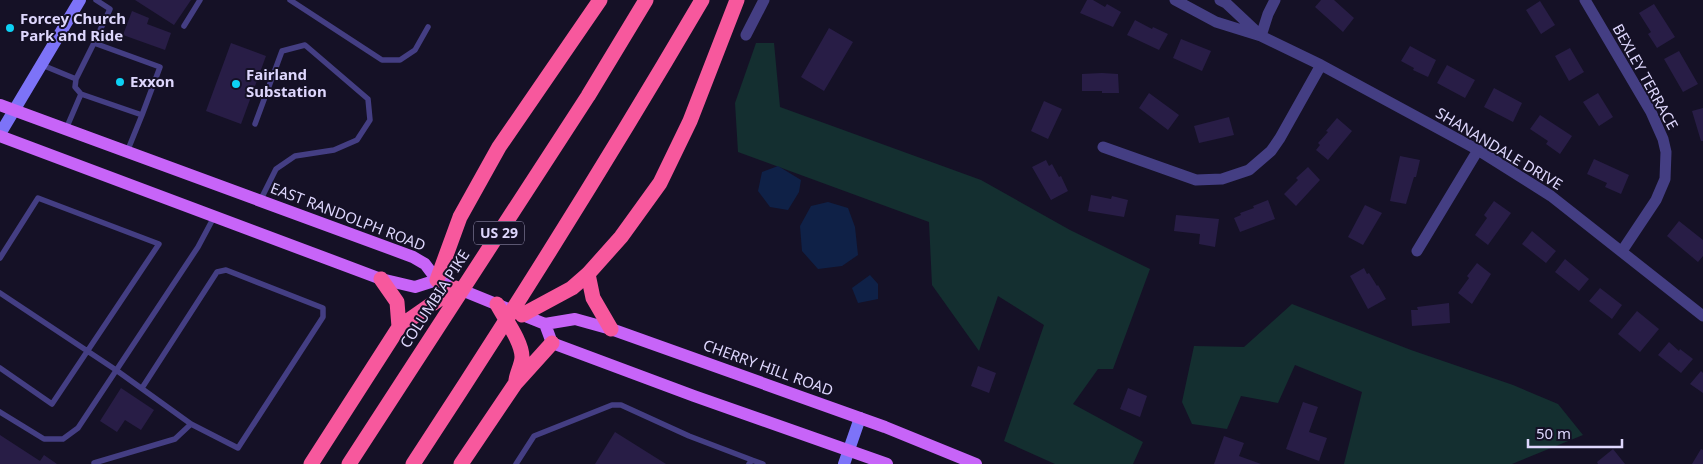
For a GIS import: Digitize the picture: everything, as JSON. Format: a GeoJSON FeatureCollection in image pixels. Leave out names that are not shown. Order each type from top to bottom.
{"type":"FeatureCollection","features":[{"type":"Feature","properties":{"kind":"highway"},"geometry":{"type":"LineString","coordinates":[[311,464],[399,327],[446,287],[460,217],[499,147],[600,0]]}},
{"type":"Feature","properties":{"kind":"highway","name":"COLUMBIA PIKE"},"geometry":{"type":"LineString","coordinates":[[349,464],[588,96],[646,0]]}},
{"type":"Feature","properties":{"kind":"highway"},"geometry":{"type":"LineString","coordinates":[[413,464],[480,361],[702,0]]}},
{"type":"Feature","properties":{"kind":"highway"},"geometry":{"type":"LineString","coordinates":[[522,314],[572,288],[588,274],[621,237],[660,183],[690,121],[737,0]]}},
{"type":"Feature","properties":{"kind":"highway"},"geometry":{"type":"LineString","coordinates":[[588,274],[593,298],[611,329]]}},
{"type":"Feature","properties":{"kind":"highway"},"geometry":{"type":"LineString","coordinates":[[381,279],[396,302],[399,327]]}},
{"type":"Feature","properties":{"kind":"highway"},"geometry":{"type":"LineString","coordinates":[[497,304],[518,342],[522,358],[515,384]]}},
{"type":"Feature","properties":{"kind":"highway"},"geometry":{"type":"LineString","coordinates":[[461,464],[515,384],[552,343]]}},
{"type":"Feature","properties":{"kind":"main road"},"geometry":{"type":"LineString","coordinates":[[80,0],[0,135],[381,279],[415,287],[446,287],[497,304],[541,323],[552,343],[694,396],[887,464]]}},
{"type":"Feature","properties":{"kind":"main road","name":"EAST RANDOLPH ROAD"},"geometry":{"type":"LineString","coordinates":[[0,105],[413,257],[425,264],[446,287]]}},
{"type":"Feature","properties":{"kind":"main road","name":"CHERRY HILL ROAD"},"geometry":{"type":"LineString","coordinates":[[541,323],[575,319],[611,329],[860,418],[976,464]]}},
{"type":"Feature","properties":{"kind":"main road"},"geometry":{"type":"LineString","coordinates":[[844,464],[860,418]]}},
{"type":"Feature","properties":{"kind":"street"},"geometry":{"type":"LineString","coordinates":[[746,35],[764,0]]}},
{"type":"Feature","properties":{"kind":"street","name":"SHANANDALE DRIVE"},"geometry":{"type":"LineString","coordinates":[[1175,0],[1216,22],[1261,36],[1321,65],[1478,150],[1551,196],[1703,316]]}},
{"type":"Feature","properties":{"kind":"street","name":"SHANANDALE DRIVE"},"geometry":{"type":"LineString","coordinates":[[1220,0],[1226,3],[1261,36]]}},
{"type":"Feature","properties":{"kind":"street"},"geometry":{"type":"LineString","coordinates":[[1261,36],[1275,0]]}},
{"type":"Feature","properties":{"kind":"street","name":"BEXLEY TERRACE"},"geometry":{"type":"LineString","coordinates":[[1585,0],[1651,112],[1663,139],[1665,179],[1656,200],[1622,251]]}},
{"type":"Feature","properties":{"kind":"street"},"geometry":{"type":"LineString","coordinates":[[1103,146],[1196,180],[1222,179],[1250,170],[1271,151],[1280,138],[1321,65]]}},
{"type":"Feature","properties":{"kind":"street"},"geometry":{"type":"LineString","coordinates":[[1417,251],[1478,150]]}},
{"type":"Feature","properties":{"kind":"lane"},"geometry":{"type":"LineString","coordinates":[[96,0],[110,9],[76,79],[75,87],[81,94],[142,116]]}},
{"type":"Feature","properties":{"kind":"lane"},"geometry":{"type":"LineString","coordinates":[[184,26],[200,0]]}},
{"type":"Feature","properties":{"kind":"lane"},"geometry":{"type":"LineString","coordinates":[[290,0],[382,60],[400,60],[415,50],[428,27]]}},
{"type":"Feature","properties":{"kind":"lane"},"geometry":{"type":"LineString","coordinates":[[94,43],[160,67],[127,152]]}},
{"type":"Feature","properties":{"kind":"lane"},"geometry":{"type":"LineString","coordinates":[[256,124],[282,51],[305,45],[368,99],[370,120],[357,140],[334,150],[295,156],[276,169],[260,201]]}},
{"type":"Feature","properties":{"kind":"lane"},"geometry":{"type":"LineString","coordinates":[[42,65],[76,79]]}},
{"type":"Feature","properties":{"kind":"lane"},"geometry":{"type":"LineString","coordinates":[[66,129],[81,94]]}},
{"type":"Feature","properties":{"kind":"lane"},"geometry":{"type":"LineString","coordinates":[[0,258],[38,198],[159,244],[52,404],[0,368]]}},
{"type":"Feature","properties":{"kind":"lane"},"geometry":{"type":"LineString","coordinates":[[0,412],[44,439],[64,439],[78,428],[198,247],[214,217]]}},
{"type":"Feature","properties":{"kind":"lane"},"geometry":{"type":"LineString","coordinates":[[0,293],[116,370],[191,424],[238,448],[323,317],[323,308],[226,270],[216,272],[142,388]]}},
{"type":"Feature","properties":{"kind":"lane"},"geometry":{"type":"LineString","coordinates":[[516,464],[534,436],[612,405],[621,405],[751,462],[762,464]]}},
{"type":"Feature","properties":{"kind":"lane"},"geometry":{"type":"LineString","coordinates":[[94,464],[175,439],[191,424]]}},
{"type":"Feature","properties":{"kind":"green space"},"geometry":{"type":"Polygon","coordinates":[[[756,43],[774,43],[780,107],[981,180],[1070,230],[1150,269],[1113,369],[1098,369],[1073,404],[1143,442],[1133,464],[1055,464],[1004,441],[1044,325],[998,296],[979,351],[932,285],[929,222],[738,152],[735,103],[756,43]]]}},
{"type":"Feature","properties":{"kind":"green space"},"geometry":{"type":"Polygon","coordinates":[[[1292,304],[1411,350],[1513,385],[1558,404],[1583,435],[1512,464],[1344,464],[1362,392],[1295,365],[1278,403],[1241,396],[1227,429],[1192,424],[1182,402],[1194,346],[1244,347],[1292,304]]]}},
{"type":"Feature","properties":{"kind":"water"},"geometry":{"type":"Polygon","coordinates":[[[778,166],[801,180],[799,192],[788,210],[770,207],[758,191],[762,172],[778,166]]]}},
{"type":"Feature","properties":{"kind":"water"},"geometry":{"type":"Polygon","coordinates":[[[828,202],[848,208],[855,227],[858,255],[842,266],[818,269],[802,251],[800,226],[811,206],[828,202]]]}},
{"type":"Feature","properties":{"kind":"water"},"geometry":{"type":"Polygon","coordinates":[[[870,275],[878,284],[878,299],[858,303],[852,288],[870,275]]]}},
{"type":"Feature","properties":{"kind":"building"},"geometry":{"type":"Polygon","coordinates":[[[135,0],[191,0],[174,25],[135,0]]]}},
{"type":"Feature","properties":{"kind":"building"},"geometry":{"type":"Polygon","coordinates":[[[1087,0],[1093,0],[1105,7],[1107,4],[1121,12],[1113,27],[1080,13],[1087,0]]]}},
{"type":"Feature","properties":{"kind":"building"},"geometry":{"type":"Polygon","coordinates":[[[1321,0],[1334,0],[1354,18],[1343,32],[1315,7],[1321,0]]]}},
{"type":"Feature","properties":{"kind":"building"},"geometry":{"type":"Polygon","coordinates":[[[1540,1],[1555,25],[1541,34],[1526,10],[1540,1]]]}},
{"type":"Feature","properties":{"kind":"building"},"geometry":{"type":"Polygon","coordinates":[[[1654,4],[1675,37],[1657,48],[1648,34],[1651,32],[1639,13],[1654,4]]]}},
{"type":"Feature","properties":{"kind":"building"},"geometry":{"type":"Polygon","coordinates":[[[132,11],[149,18],[147,24],[171,33],[165,50],[123,35],[132,11]]]}},
{"type":"Feature","properties":{"kind":"building"},"geometry":{"type":"Polygon","coordinates":[[[1135,20],[1152,29],[1153,27],[1168,34],[1159,50],[1127,35],[1135,20]]]}},
{"type":"Feature","properties":{"kind":"building"},"geometry":{"type":"Polygon","coordinates":[[[829,28],[853,42],[824,91],[801,77],[829,28]]]}},
{"type":"Feature","properties":{"kind":"building"},"geometry":{"type":"Polygon","coordinates":[[[1181,39],[1211,51],[1202,71],[1173,58],[1181,39]]]}},
{"type":"Feature","properties":{"kind":"building","name":"Fairland Substation"},"geometry":{"type":"Polygon","coordinates":[[[231,43],[266,56],[241,124],[206,111],[231,43]]]}},
{"type":"Feature","properties":{"kind":"building"},"geometry":{"type":"Polygon","coordinates":[[[1410,46],[1436,60],[1428,77],[1413,70],[1414,68],[1401,61],[1410,46]]]}},
{"type":"Feature","properties":{"kind":"building"},"geometry":{"type":"Polygon","coordinates":[[[1570,48],[1584,72],[1569,81],[1555,56],[1570,48]]]}},
{"type":"Feature","properties":{"kind":"building"},"geometry":{"type":"Polygon","coordinates":[[[1679,51],[1698,84],[1683,92],[1664,59],[1679,51]]]}},
{"type":"Feature","properties":{"kind":"building"},"geometry":{"type":"Polygon","coordinates":[[[1447,65],[1475,80],[1465,98],[1437,83],[1447,65]]]}},
{"type":"Feature","properties":{"kind":"building"},"geometry":{"type":"Polygon","coordinates":[[[1082,74],[1118,74],[1119,93],[1082,91],[1082,74]]]}},
{"type":"Feature","properties":{"kind":"building"},"geometry":{"type":"Polygon","coordinates":[[[1494,88],[1522,103],[1513,122],[1484,107],[1494,88]]]}},
{"type":"Feature","properties":{"kind":"building"},"geometry":{"type":"Polygon","coordinates":[[[1149,93],[1179,115],[1168,130],[1139,108],[1149,93]]]}},
{"type":"Feature","properties":{"kind":"building"},"geometry":{"type":"Polygon","coordinates":[[[1598,93],[1613,117],[1599,126],[1583,102],[1598,93]]]}},
{"type":"Feature","properties":{"kind":"building"},"geometry":{"type":"Polygon","coordinates":[[[1044,101],[1062,109],[1048,139],[1031,131],[1044,101]]]}},
{"type":"Feature","properties":{"kind":"building"},"geometry":{"type":"Polygon","coordinates":[[[1703,108],[1703,141],[1701,141],[1692,111],[1703,108]]]}},
{"type":"Feature","properties":{"kind":"building"},"geometry":{"type":"Polygon","coordinates":[[[1540,115],[1572,136],[1560,154],[1546,144],[1548,141],[1530,129],[1540,115]]]}},
{"type":"Feature","properties":{"kind":"building"},"geometry":{"type":"Polygon","coordinates":[[[1229,117],[1234,135],[1199,143],[1194,126],[1229,117]]]}},
{"type":"Feature","properties":{"kind":"building"},"geometry":{"type":"Polygon","coordinates":[[[1337,118],[1352,131],[1328,160],[1316,150],[1320,145],[1318,143],[1337,118]]]}},
{"type":"Feature","properties":{"kind":"building"},"geometry":{"type":"Polygon","coordinates":[[[1400,156],[1420,160],[1406,204],[1390,201],[1400,156]]]}},
{"type":"Feature","properties":{"kind":"building"},"geometry":{"type":"Polygon","coordinates":[[[1594,159],[1629,175],[1621,194],[1605,187],[1607,183],[1587,174],[1594,159]]]}},
{"type":"Feature","properties":{"kind":"building"},"geometry":{"type":"Polygon","coordinates":[[[1046,160],[1049,166],[1052,164],[1059,177],[1061,176],[1068,191],[1051,200],[1032,167],[1046,160]]]}},
{"type":"Feature","properties":{"kind":"building"},"geometry":{"type":"Polygon","coordinates":[[[1308,167],[1320,180],[1296,206],[1284,194],[1298,180],[1296,178],[1308,167]]]}},
{"type":"Feature","properties":{"kind":"building"},"geometry":{"type":"Polygon","coordinates":[[[1091,195],[1111,199],[1112,196],[1128,200],[1124,217],[1088,211],[1091,195]]]}},
{"type":"Feature","properties":{"kind":"building"},"geometry":{"type":"Polygon","coordinates":[[[1268,200],[1275,219],[1240,232],[1234,218],[1241,215],[1240,213],[1254,208],[1253,206],[1268,200]]]}},
{"type":"Feature","properties":{"kind":"building"},"geometry":{"type":"Polygon","coordinates":[[[1494,201],[1511,213],[1488,245],[1475,235],[1487,218],[1484,215],[1494,201]]]}},
{"type":"Feature","properties":{"kind":"building"},"geometry":{"type":"Polygon","coordinates":[[[1365,205],[1382,213],[1363,245],[1348,237],[1365,205]]]}},
{"type":"Feature","properties":{"kind":"building"},"geometry":{"type":"Polygon","coordinates":[[[1176,215],[1219,219],[1215,247],[1199,244],[1200,234],[1174,231],[1176,215]]]}},
{"type":"Feature","properties":{"kind":"building"},"geometry":{"type":"Polygon","coordinates":[[[1679,221],[1703,240],[1703,256],[1698,262],[1667,236],[1679,221]]]}},
{"type":"Feature","properties":{"kind":"building"},"geometry":{"type":"Polygon","coordinates":[[[1532,231],[1556,251],[1546,263],[1522,244],[1532,231]]]}},
{"type":"Feature","properties":{"kind":"building"},"geometry":{"type":"Polygon","coordinates":[[[1565,259],[1589,279],[1579,291],[1555,272],[1565,259]]]}},
{"type":"Feature","properties":{"kind":"building"},"geometry":{"type":"Polygon","coordinates":[[[1477,263],[1491,274],[1472,304],[1458,293],[1477,263]]]}},
{"type":"Feature","properties":{"kind":"building"},"geometry":{"type":"Polygon","coordinates":[[[1364,268],[1378,285],[1386,299],[1368,309],[1350,276],[1364,268]]]}},
{"type":"Feature","properties":{"kind":"building"},"geometry":{"type":"Polygon","coordinates":[[[1600,288],[1622,305],[1612,319],[1589,301],[1600,288]]]}},
{"type":"Feature","properties":{"kind":"building"},"geometry":{"type":"Polygon","coordinates":[[[1449,303],[1450,323],[1412,326],[1411,310],[1418,310],[1417,307],[1449,303]]]}},
{"type":"Feature","properties":{"kind":"building"},"geometry":{"type":"Polygon","coordinates":[[[1637,311],[1659,329],[1640,352],[1618,334],[1637,311]]]}},
{"type":"Feature","properties":{"kind":"building"},"geometry":{"type":"Polygon","coordinates":[[[1669,342],[1679,351],[1680,349],[1693,359],[1681,373],[1658,355],[1669,342]]]}},
{"type":"Feature","properties":{"kind":"building"},"geometry":{"type":"Polygon","coordinates":[[[978,366],[996,373],[989,393],[971,386],[978,366]]]}},
{"type":"Feature","properties":{"kind":"building"},"geometry":{"type":"Polygon","coordinates":[[[1701,371],[1703,373],[1703,393],[1690,384],[1701,371]]]}},
{"type":"Feature","properties":{"kind":"building"},"geometry":{"type":"Polygon","coordinates":[[[121,388],[154,410],[141,430],[125,420],[117,432],[100,421],[121,388]]]}},
{"type":"Feature","properties":{"kind":"building"},"geometry":{"type":"Polygon","coordinates":[[[1128,388],[1147,396],[1140,417],[1120,409],[1128,388]]]}},
{"type":"Feature","properties":{"kind":"building"},"geometry":{"type":"Polygon","coordinates":[[[1303,402],[1318,407],[1309,432],[1327,438],[1319,461],[1286,449],[1303,402]]]}},
{"type":"Feature","properties":{"kind":"building"},"geometry":{"type":"Polygon","coordinates":[[[615,432],[666,464],[595,464],[615,432]]]}},
{"type":"Feature","properties":{"kind":"building"},"geometry":{"type":"Polygon","coordinates":[[[0,435],[40,461],[44,455],[57,464],[0,464],[0,435]]]}},
{"type":"Feature","properties":{"kind":"building"},"geometry":{"type":"Polygon","coordinates":[[[1224,436],[1244,443],[1239,456],[1261,464],[1214,464],[1224,436]]]}},
{"type":"Feature","properties":{"kind":"building"},"geometry":{"type":"Polygon","coordinates":[[[1613,449],[1625,464],[1598,464],[1597,462],[1613,449]]]}},
{"type":"Feature","properties":{"kind":"building"},"geometry":{"type":"Polygon","coordinates":[[[1701,449],[1703,450],[1703,464],[1692,464],[1701,449]]]}},
{"type":"Feature","properties":{"kind":"place","name":"Forcey Church Park and Ride"},"geometry":{"type":"Point","coordinates":[10,28]}},
{"type":"Feature","properties":{"kind":"place","name":"Exxon"},"geometry":{"type":"Point","coordinates":[120,82]}},
{"type":"Feature","properties":{"kind":"place","name":"Fairland Substation"},"geometry":{"type":"Point","coordinates":[236,84]}}]}
